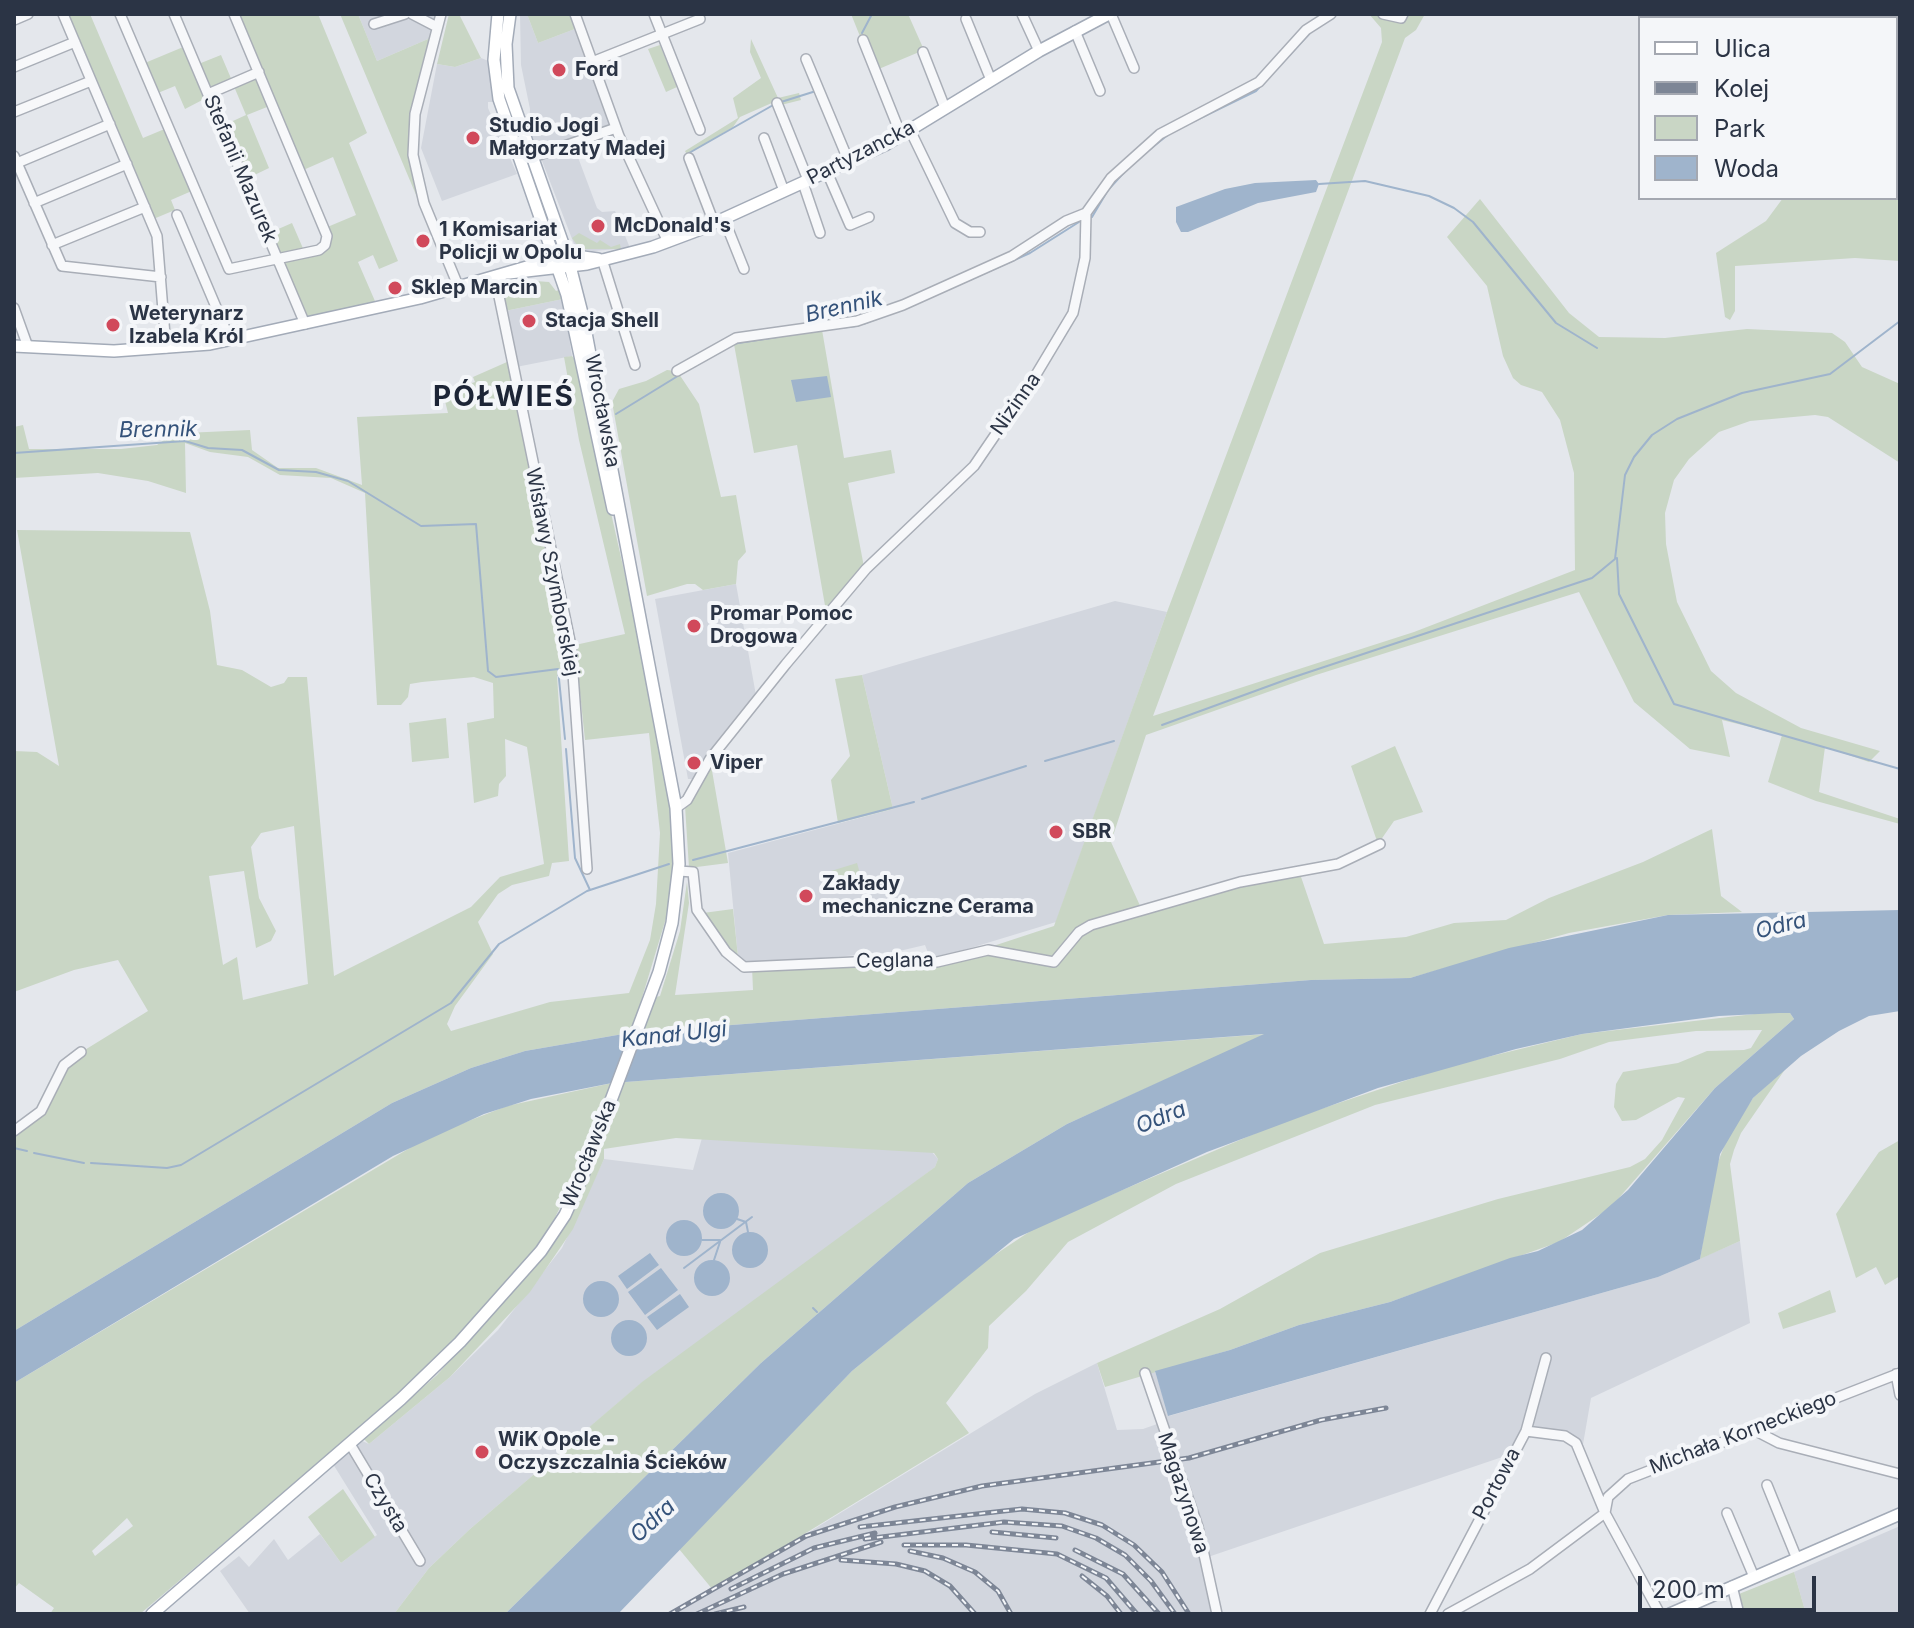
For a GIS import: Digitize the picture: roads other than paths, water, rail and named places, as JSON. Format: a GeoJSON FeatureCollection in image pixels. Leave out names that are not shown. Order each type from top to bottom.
{"type":"FeatureCollection","features":[{"type":"Feature","properties":{"kind":"main road","name":"Wrocławska"},"geometry":{"type":"LineString","coordinates":[[152,1614],[350,1444],[460,1342],[541,1251],[565,1215],[592,1151],[649,1000],[672,923],[679,871],[676,808],[575,282],[549,240],[499,99],[494,67],[498,14]]}},
{"type":"Feature","properties":{"kind":"main road","name":"Wrocławska"},"geometry":{"type":"LineString","coordinates":[[510,14],[507,74],[513,107],[564,264],[598,448],[622,532]]}},
{"type":"Feature","properties":{"kind":"main road","name":"Partyzancka"},"geometry":{"type":"LineString","coordinates":[[564,264],[600,259],[668,242],[806,182],[906,132],[1039,51],[1110,14]]}},
{"type":"Feature","properties":{"kind":"main road"},"geometry":{"type":"LineString","coordinates":[[529,266],[549,240]]}},
{"type":"Feature","properties":{"kind":"main road"},"geometry":{"type":"LineString","coordinates":[[575,282],[600,259]]}},
{"type":"Feature","properties":{"kind":"main road"},"geometry":{"type":"LineString","coordinates":[[14,346],[114,351],[230,340],[459,288],[529,266],[564,264]]}},
{"type":"Feature","properties":{"kind":"main road"},"geometry":{"type":"LineString","coordinates":[[509,273],[564,264]]}},
{"type":"Feature","properties":{"kind":"main road"},"geometry":{"type":"LineString","coordinates":[[1670,1614],[1900,1514]]}},
{"type":"Feature","properties":{"kind":"street"},"geometry":{"type":"LineString","coordinates":[[14,20],[28,14]]}},
{"type":"Feature","properties":{"kind":"street"},"geometry":{"type":"LineString","coordinates":[[63,14],[157,236],[166,348]]}},
{"type":"Feature","properties":{"kind":"street"},"geometry":{"type":"LineString","coordinates":[[120,14],[229,269],[319,250],[327,236],[234,14]]}},
{"type":"Feature","properties":{"kind":"street","name":"Stefanii Mazurek"},"geometry":{"type":"LineString","coordinates":[[174,14],[305,324]]}},
{"type":"Feature","properties":{"kind":"street"},"geometry":{"type":"LineString","coordinates":[[374,24],[405,14]]}},
{"type":"Feature","properties":{"kind":"street"},"geometry":{"type":"LineString","coordinates":[[412,14],[437,27]]}},
{"type":"Feature","properties":{"kind":"street"},"geometry":{"type":"LineString","coordinates":[[441,14],[415,114],[413,155],[421,194],[459,288]]}},
{"type":"Feature","properties":{"kind":"street"},"geometry":{"type":"LineString","coordinates":[[575,14],[616,128],[668,242]]}},
{"type":"Feature","properties":{"kind":"street"},"geometry":{"type":"LineString","coordinates":[[654,14],[700,130]]}},
{"type":"Feature","properties":{"kind":"street"},"geometry":{"type":"LineString","coordinates":[[1022,14],[1039,51]]}},
{"type":"Feature","properties":{"kind":"street"},"geometry":{"type":"LineString","coordinates":[[1110,14],[1134,68]]}},
{"type":"Feature","properties":{"kind":"street"},"geometry":{"type":"LineString","coordinates":[[677,371],[736,338],[857,321],[903,305],[1012,256],[1066,221],[1086,213],[1111,178],[1152,140],[1251,88],[1316,21],[1331,14]]}},
{"type":"Feature","properties":{"kind":"street"},"geometry":{"type":"LineString","coordinates":[[1383,14],[1401,18],[1403,14]]}},
{"type":"Feature","properties":{"kind":"street"},"geometry":{"type":"LineString","coordinates":[[592,62],[700,19]]}},
{"type":"Feature","properties":{"kind":"street"},"geometry":{"type":"LineString","coordinates":[[966,19],[991,80]]}},
{"type":"Feature","properties":{"kind":"street"},"geometry":{"type":"LineString","coordinates":[[1075,31],[1100,91]]}},
{"type":"Feature","properties":{"kind":"street"},"geometry":{"type":"LineString","coordinates":[[863,40],[906,132],[955,223],[970,232],[980,232]]}},
{"type":"Feature","properties":{"kind":"street"},"geometry":{"type":"LineString","coordinates":[[14,67],[75,42]]}},
{"type":"Feature","properties":{"kind":"street"},"geometry":{"type":"LineString","coordinates":[[923,52],[945,108]]}},
{"type":"Feature","properties":{"kind":"street"},"geometry":{"type":"LineString","coordinates":[[806,59],[849,162]]}},
{"type":"Feature","properties":{"kind":"street"},"geometry":{"type":"LineString","coordinates":[[208,94],[259,72]]}},
{"type":"Feature","properties":{"kind":"street"},"geometry":{"type":"LineString","coordinates":[[14,112],[91,81]]}},
{"type":"Feature","properties":{"kind":"street"},"geometry":{"type":"LineString","coordinates":[[777,103],[806,182],[820,233]]}},
{"type":"Feature","properties":{"kind":"street"},"geometry":{"type":"LineString","coordinates":[[110,124],[16,160],[52,245],[66,268],[161,277]]}},
{"type":"Feature","properties":{"kind":"street"},"geometry":{"type":"LineString","coordinates":[[539,155],[616,128]]}},
{"type":"Feature","properties":{"kind":"street"},"geometry":{"type":"LineString","coordinates":[[764,138],[784,191]]}},
{"type":"Feature","properties":{"kind":"street"},"geometry":{"type":"LineString","coordinates":[[689,158],[744,269]]}},
{"type":"Feature","properties":{"kind":"street"},"geometry":{"type":"LineString","coordinates":[[34,203],[127,164]]}},
{"type":"Feature","properties":{"kind":"street"},"geometry":{"type":"LineString","coordinates":[[827,172],[850,225],[869,217]]}},
{"type":"Feature","properties":{"kind":"street"},"geometry":{"type":"LineString","coordinates":[[52,245],[145,207]]}},
{"type":"Feature","properties":{"kind":"street","name":"Nizinna"},"geometry":{"type":"LineString","coordinates":[[676,808],[687,800],[710,759],[786,664],[869,567],[974,466],[1034,378],[1073,313],[1085,258],[1086,213]]}},
{"type":"Feature","properties":{"kind":"street"},"geometry":{"type":"LineString","coordinates":[[177,215],[230,340]]}},
{"type":"Feature","properties":{"kind":"street"},"geometry":{"type":"LineString","coordinates":[[600,259],[635,365]]}},
{"type":"Feature","properties":{"kind":"street","name":"Wisławy Szymborskiej"},"geometry":{"type":"LineString","coordinates":[[495,277],[571,646],[587,869]]}},
{"type":"Feature","properties":{"kind":"street"},"geometry":{"type":"LineString","coordinates":[[14,308],[28,347]]}},
{"type":"Feature","properties":{"kind":"street","name":"Ceglana"},"geometry":{"type":"LineString","coordinates":[[679,871],[693,872],[697,910],[726,952],[744,967],[898,960],[937,962],[988,950],[1054,962],[1079,932],[1091,925],[1240,882],[1338,864],[1380,844]]}},
{"type":"Feature","properties":{"kind":"street"},"geometry":{"type":"LineString","coordinates":[[14,1131],[41,1111],[64,1065],[81,1052]]}},
{"type":"Feature","properties":{"kind":"street","name":"Portowa"},"geometry":{"type":"LineString","coordinates":[[1430,1614],[1526,1431],[1546,1358]]}},
{"type":"Feature","properties":{"kind":"street","name":"Magazynowa"},"geometry":{"type":"LineString","coordinates":[[1145,1373],[1198,1527],[1217,1614]]}},
{"type":"Feature","properties":{"kind":"street"},"geometry":{"type":"LineString","coordinates":[[1898,1374],[1900,1395]]}},
{"type":"Feature","properties":{"kind":"street","name":"Michała Korneckiego"},"geometry":{"type":"LineString","coordinates":[[1605,1513],[1608,1497],[1628,1479],[1898,1374]]}},
{"type":"Feature","properties":{"kind":"street"},"geometry":{"type":"LineString","coordinates":[[1754,1430],[1779,1443],[1900,1474]]}},
{"type":"Feature","properties":{"kind":"street"},"geometry":{"type":"LineString","coordinates":[[1526,1431],[1565,1436],[1576,1443],[1605,1513],[1660,1614]]}},
{"type":"Feature","properties":{"kind":"street","name":"Czysta"},"geometry":{"type":"LineString","coordinates":[[350,1444],[420,1561]]}},
{"type":"Feature","properties":{"kind":"street"},"geometry":{"type":"LineString","coordinates":[[1767,1485],[1797,1559]]}},
{"type":"Feature","properties":{"kind":"street"},"geometry":{"type":"LineString","coordinates":[[1436,1605],[1446,1614],[1530,1569],[1605,1513]]}},
{"type":"Feature","properties":{"kind":"street"},"geometry":{"type":"LineString","coordinates":[[1727,1513],[1754,1577]]}},
{"type":"Feature","properties":{"kind":"street"},"geometry":{"type":"LineString","coordinates":[[1732,1586],[1739,1614]]}},
{"type":"Feature","properties":{"kind":"water"},"geometry":{"type":"Polygon","coordinates":[[[1316,180],[1319,184],[1316,192],[1258,203],[1188,232],[1181,232],[1176,222],[1176,207],[1225,189],[1255,183],[1316,180]]]}},
{"type":"Feature","properties":{"kind":"water"},"geometry":{"type":"Polygon","coordinates":[[[827,376],[831,397],[796,402],[791,380],[827,376]]]}},
{"type":"Feature","properties":{"kind":"water"},"geometry":{"type":"Polygon","coordinates":[[[1900,910],[1900,1011],[1869,1016],[1839,1031],[1801,1056],[1753,1098],[1720,1154],[1700,1259],[1658,1277],[1168,1416],[1155,1371],[1230,1350],[1299,1325],[1390,1302],[1510,1258],[1538,1251],[1582,1230],[1628,1190],[1715,1088],[1794,1019],[1790,1013],[1719,1016],[1582,1034],[1378,1088],[1207,1152],[1014,1239],[852,1371],[618,1614],[505,1614],[761,1363],[968,1183],[1067,1124],[1264,1034],[612,1083],[531,1099],[484,1114],[393,1156],[14,1383],[14,1331],[392,1103],[471,1068],[525,1051],[629,1033],[1311,980],[1410,978],[1509,948],[1668,915],[1900,910]]]}},
{"type":"Feature","properties":{"kind":"water"},"geometry":{"type":"Polygon","coordinates":[[[721,1193],[734,1198],[739,1211],[734,1224],[721,1229],[708,1224],[703,1211],[708,1198],[721,1193]]]}},
{"type":"Feature","properties":{"kind":"water"},"geometry":{"type":"Polygon","coordinates":[[[684,1220],[697,1225],[702,1238],[697,1251],[684,1256],[671,1251],[666,1238],[671,1225],[684,1220]]]}},
{"type":"Feature","properties":{"kind":"water"},"geometry":{"type":"Polygon","coordinates":[[[750,1232],[763,1237],[768,1250],[763,1263],[750,1268],[737,1263],[732,1250],[737,1237],[750,1232]]]}},
{"type":"Feature","properties":{"kind":"water"},"geometry":{"type":"Polygon","coordinates":[[[650,1253],[659,1265],[627,1289],[618,1276],[650,1253]]]}},
{"type":"Feature","properties":{"kind":"water"},"geometry":{"type":"Polygon","coordinates":[[[712,1260],[725,1265],[730,1278],[725,1291],[712,1296],[699,1291],[694,1278],[699,1265],[712,1260]]]}},
{"type":"Feature","properties":{"kind":"water"},"geometry":{"type":"Polygon","coordinates":[[[661,1268],[678,1290],[645,1315],[628,1292],[661,1268]]]}},
{"type":"Feature","properties":{"kind":"water"},"geometry":{"type":"Polygon","coordinates":[[[601,1281],[614,1286],[619,1299],[614,1312],[601,1317],[588,1312],[583,1299],[588,1286],[601,1281]]]}},
{"type":"Feature","properties":{"kind":"water"},"geometry":{"type":"Polygon","coordinates":[[[680,1294],[689,1307],[657,1330],[647,1317],[680,1294]]]}},
{"type":"Feature","properties":{"kind":"water"},"geometry":{"type":"Polygon","coordinates":[[[629,1320],[642,1325],[647,1338],[642,1351],[629,1356],[616,1351],[611,1338],[616,1325],[629,1320]]]}},
{"type":"Feature","properties":{"kind":"waterway"},"geometry":{"type":"LineString","coordinates":[[862,33],[872,14]]}},
{"type":"Feature","properties":{"kind":"waterway","name":"Brennik"},"geometry":{"type":"LineString","coordinates":[[1182,127],[1256,91],[1310,33]]}},
{"type":"Feature","properties":{"kind":"waterway"},"geometry":{"type":"LineString","coordinates":[[781,102],[816,91]]}},
{"type":"Feature","properties":{"kind":"waterway"},"geometry":{"type":"LineString","coordinates":[[689,153],[775,104]]}},
{"type":"Feature","properties":{"kind":"waterway","name":"Brennik"},"geometry":{"type":"LineString","coordinates":[[1149,150],[1169,134]]}},
{"type":"Feature","properties":{"kind":"waterway","name":"Brennik"},"geometry":{"type":"LineString","coordinates":[[1092,217],[1108,190],[1129,167]]}},
{"type":"Feature","properties":{"kind":"waterway"},"geometry":{"type":"LineString","coordinates":[[1319,184],[1365,181],[1429,196],[1454,208],[1473,222],[1556,323],[1597,348]]}},
{"type":"Feature","properties":{"kind":"waterway","name":"Brennik"},"geometry":{"type":"LineString","coordinates":[[940,293],[1030,253],[1079,222]]}},
{"type":"Feature","properties":{"kind":"waterway","name":"Brennik"},"geometry":{"type":"LineString","coordinates":[[863,324],[916,304]]}},
{"type":"Feature","properties":{"kind":"waterway"},"geometry":{"type":"LineString","coordinates":[[1162,725],[1288,679],[1592,578],[1615,559],[1625,475],[1634,457],[1652,435],[1677,419],[1742,393],[1830,374],[1900,321]]}},
{"type":"Feature","properties":{"kind":"waterway","name":"Brennik"},"geometry":{"type":"LineString","coordinates":[[839,328],[856,326]]}},
{"type":"Feature","properties":{"kind":"waterway","name":"Brennik"},"geometry":{"type":"LineString","coordinates":[[732,344],[777,337]]}},
{"type":"Feature","properties":{"kind":"waterway","name":"Brennik"},"geometry":{"type":"LineString","coordinates":[[616,414],[699,363]]}},
{"type":"Feature","properties":{"kind":"waterway","name":"Brennik"},"geometry":{"type":"LineString","coordinates":[[14,453],[185,441],[208,448],[242,450],[279,470],[316,472],[348,481],[421,526],[476,524],[488,671],[496,677],[558,669],[565,739]]}},
{"type":"Feature","properties":{"kind":"waterway"},"geometry":{"type":"LineString","coordinates":[[1617,558],[1619,594],[1674,704],[1900,769]]}},
{"type":"Feature","properties":{"kind":"waterway"},"geometry":{"type":"LineString","coordinates":[[1045,761],[1114,741]]}},
{"type":"Feature","properties":{"kind":"waterway","name":"Brennik"},"geometry":{"type":"LineString","coordinates":[[566,749],[575,858],[590,890]]}},
{"type":"Feature","properties":{"kind":"waterway"},"geometry":{"type":"LineString","coordinates":[[922,799],[1026,766]]}},
{"type":"Feature","properties":{"kind":"waterway"},"geometry":{"type":"LineString","coordinates":[[693,860],[914,802]]}},
{"type":"Feature","properties":{"kind":"waterway"},"geometry":{"type":"LineString","coordinates":[[91,1163],[167,1168],[181,1165],[451,1003],[499,944],[587,891],[669,864]]}},
{"type":"Feature","properties":{"kind":"waterway"},"geometry":{"type":"LineString","coordinates":[[14,1148],[27,1151]]}},
{"type":"Feature","properties":{"kind":"waterway"},"geometry":{"type":"LineString","coordinates":[[34,1153],[84,1163]]}},
{"type":"Feature","properties":{"kind":"waterway"},"geometry":{"type":"LineString","coordinates":[[684,1268],[752,1217]]}},
{"type":"Feature","properties":{"kind":"waterway"},"geometry":{"type":"LineString","coordinates":[[737,1219],[746,1222],[748,1232]]}},
{"type":"Feature","properties":{"kind":"waterway"},"geometry":{"type":"LineString","coordinates":[[702,1240],[720,1240]]}},
{"type":"Feature","properties":{"kind":"waterway"},"geometry":{"type":"LineString","coordinates":[[714,1260],[720,1242]]}},
{"type":"Feature","properties":{"kind":"waterway"},"geometry":{"type":"LineString","coordinates":[[813,1308],[817,1312]]}},
{"type":"Feature","properties":{"kind":"railway"},"geometry":{"type":"LineString","coordinates":[[670,1614],[806,1536],[895,1507],[982,1486],[1189,1458],[1321,1420],[1386,1408]]}},
{"type":"Feature","properties":{"kind":"railway"},"geometry":{"type":"LineString","coordinates":[[860,1527],[1022,1509],[1065,1513],[1102,1525],[1134,1545],[1162,1572],[1189,1614]]}},
{"type":"Feature","properties":{"kind":"railway"},"geometry":{"type":"LineString","coordinates":[[865,1539],[1004,1522],[1062,1526],[1096,1538],[1125,1555],[1151,1581],[1175,1614]]}},
{"type":"Feature","properties":{"kind":"railway"},"geometry":{"type":"LineString","coordinates":[[992,1532],[1056,1538]]}},
{"type":"Feature","properties":{"kind":"railway"},"geometry":{"type":"LineString","coordinates":[[731,1589],[814,1548],[875,1533]]}},
{"type":"Feature","properties":{"kind":"railway"},"geometry":{"type":"LineString","coordinates":[[697,1614],[783,1574],[881,1542]]}},
{"type":"Feature","properties":{"kind":"railway"},"geometry":{"type":"LineString","coordinates":[[904,1545],[966,1545],[1057,1554],[1106,1578],[1137,1614]]}},
{"type":"Feature","properties":{"kind":"railway"},"geometry":{"type":"LineString","coordinates":[[1075,1550],[1123,1574],[1159,1614]]}},
{"type":"Feature","properties":{"kind":"railway"},"geometry":{"type":"LineString","coordinates":[[910,1551],[943,1558],[975,1572],[998,1591],[1011,1614]]}},
{"type":"Feature","properties":{"kind":"railway"},"geometry":{"type":"LineString","coordinates":[[841,1560],[896,1564],[925,1571],[950,1586],[975,1614]]}},
{"type":"Feature","properties":{"kind":"railway"},"geometry":{"type":"LineString","coordinates":[[1082,1576],[1107,1596],[1121,1614]]}},
{"type":"Feature","properties":{"kind":"railway"},"geometry":{"type":"LineString","coordinates":[[715,1614],[744,1607]]}},
{"type":"Feature","properties":{"kind":"place","name":"Ford"},"geometry":{"type":"Point","coordinates":[559,70]}},
{"type":"Feature","properties":{"kind":"place","name":"Studio Jogi Małgorzaty Madej"},"geometry":{"type":"Point","coordinates":[473,138]}},
{"type":"Feature","properties":{"kind":"place","name":"McDonald's"},"geometry":{"type":"Point","coordinates":[598,226]}},
{"type":"Feature","properties":{"kind":"place","name":"1 Komisariat Policji w Opolu"},"geometry":{"type":"Point","coordinates":[423,241]}},
{"type":"Feature","properties":{"kind":"place","name":"Sklep Marcin"},"geometry":{"type":"Point","coordinates":[395,288]}},
{"type":"Feature","properties":{"kind":"place","name":"Stacja Shell"},"geometry":{"type":"Point","coordinates":[529,321]}},
{"type":"Feature","properties":{"kind":"place","name":"Weterynarz Izabela Król"},"geometry":{"type":"Point","coordinates":[113,325]}},
{"type":"Feature","properties":{"kind":"place","name":"Promar Pomoc Drogowa"},"geometry":{"type":"Point","coordinates":[694,626]}},
{"type":"Feature","properties":{"kind":"place","name":"Viper"},"geometry":{"type":"Point","coordinates":[694,763]}},
{"type":"Feature","properties":{"kind":"place","name":"SBR"},"geometry":{"type":"Point","coordinates":[1056,832]}},
{"type":"Feature","properties":{"kind":"place","name":"Zakłady mechaniczne Cerama"},"geometry":{"type":"Point","coordinates":[806,896]}},
{"type":"Feature","properties":{"kind":"place","name":"WiK Opole - Oczyszczalnia Ścieków"},"geometry":{"type":"Point","coordinates":[482,1452]}},
{"type":"Feature","properties":{"kind":"district","name":"PÓŁWIEŚ"},"geometry":{"type":"Point","coordinates":[504,398]}},
{"type":"Feature","properties":{"kind":"water label","name":"Odra"},"geometry":{"type":"Point","coordinates":[1781,926]}},
{"type":"Feature","properties":{"kind":"water label","name":"Kanał Ulgi"},"geometry":{"type":"Point","coordinates":[674,1035]}},
{"type":"Feature","properties":{"kind":"water label","name":"Odra"},"geometry":{"type":"Point","coordinates":[1161,1118]}},
{"type":"Feature","properties":{"kind":"water label","name":"Odra"},"geometry":{"type":"Point","coordinates":[653,1521]}}]}
